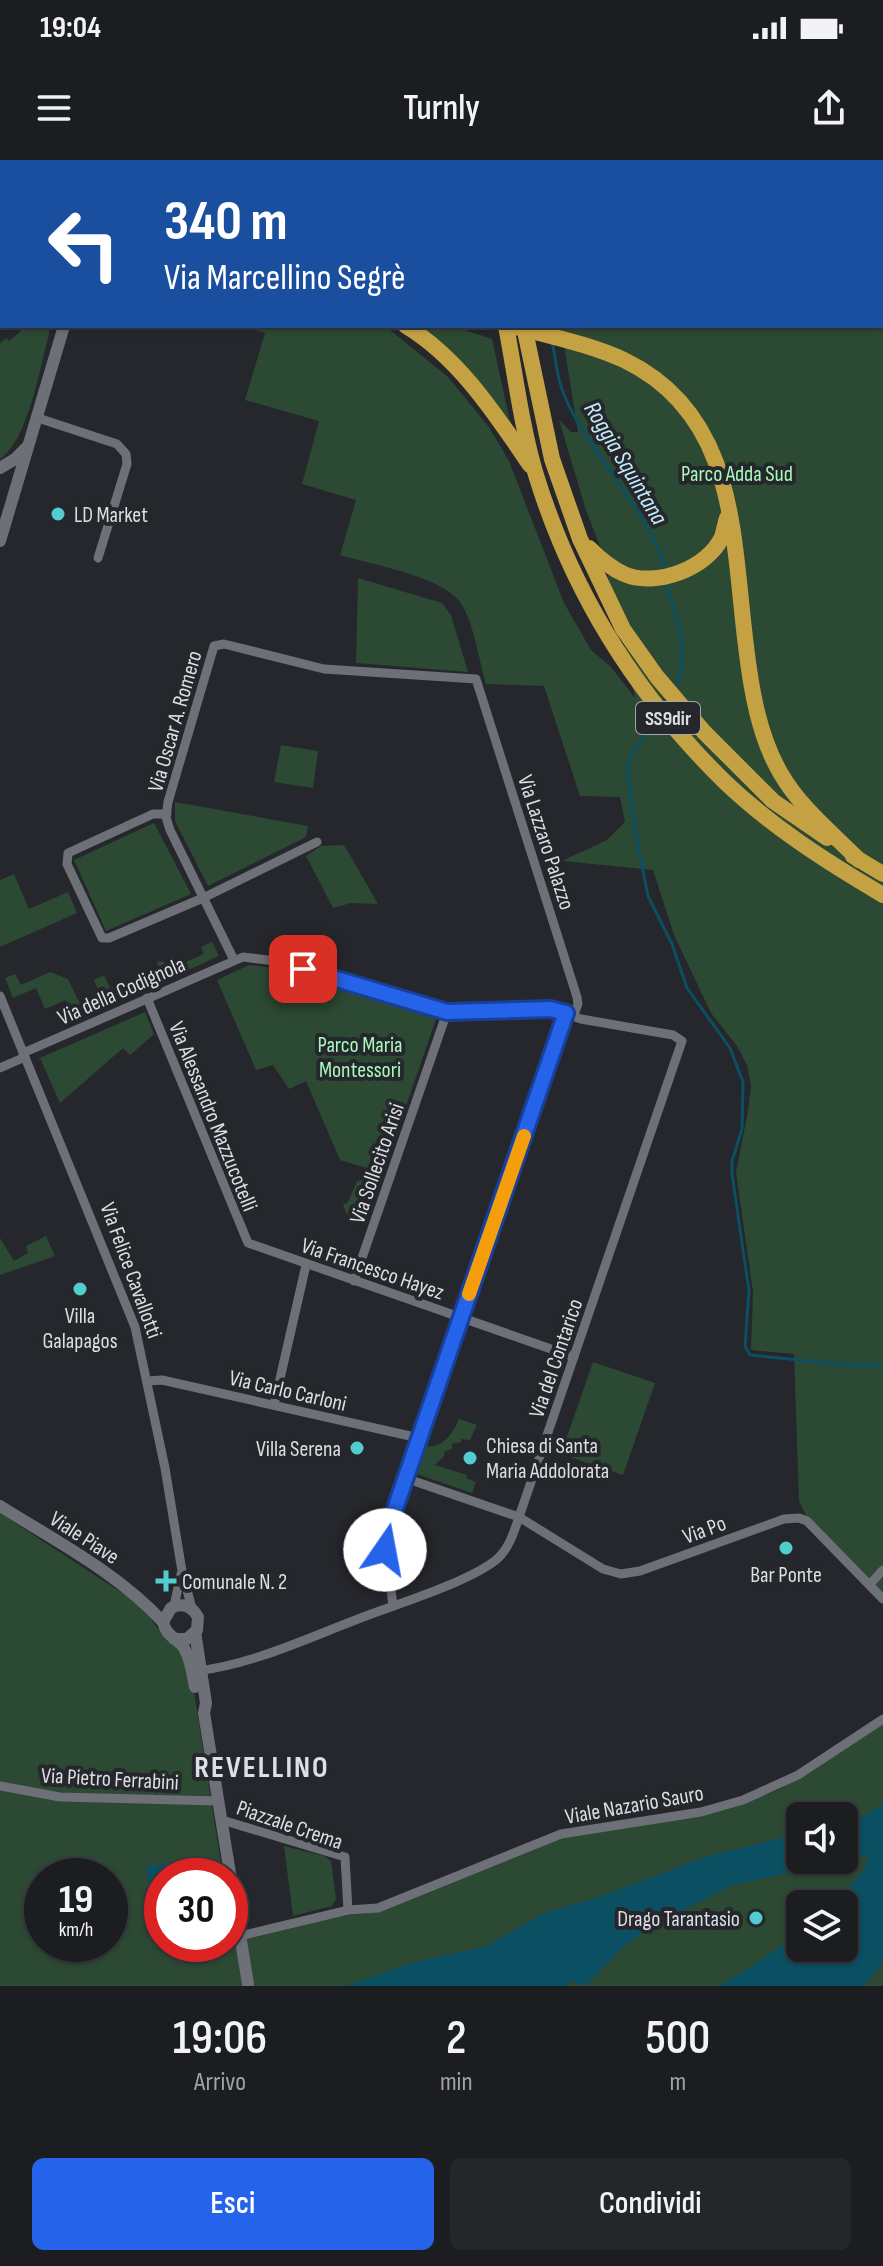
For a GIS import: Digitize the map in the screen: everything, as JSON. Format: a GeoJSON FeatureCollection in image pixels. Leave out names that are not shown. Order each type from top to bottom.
{"type":"FeatureCollection","features":[{"type":"Feature","properties":{"kind":"highway"},"geometry":{"type":"LineString","coordinates":[[409,328],[445,356],[478,393],[535,473]]}},
{"type":"Feature","properties":{"kind":"highway","name":"SS9dir"},"geometry":{"type":"LineString","coordinates":[[506,328],[535,473],[585,598],[613,644],[646,692],[726,783],[824,860],[883,895]]}},
{"type":"Feature","properties":{"kind":"highway"},"geometry":{"type":"LineString","coordinates":[[520,328],[621,359],[672,390],[686,407],[708,442],[726,491],[749,671],[766,741],[781,775],[803,803],[859,860],[883,874]]}},
{"type":"Feature","properties":{"kind":"highway","name":"SS9dir"},"geometry":{"type":"LineString","coordinates":[[524,328],[552,459],[580,539],[623,629],[657,677],[704,732],[773,801],[859,860]]}},
{"type":"Feature","properties":{"kind":"highway"},"geometry":{"type":"LineString","coordinates":[[580,539],[605,564],[627,576],[652,580],[676,575],[702,559],[721,539],[728,513]]}},
{"type":"Feature","properties":{"kind":"street"},"geometry":{"type":"LineString","coordinates":[[0,541],[6,504],[30,444],[63,328]]}},
{"type":"Feature","properties":{"kind":"street"},"geometry":{"type":"LineString","coordinates":[[38,418],[117,444],[126,454],[127,464],[98,558]]}},
{"type":"Feature","properties":{"kind":"street"},"geometry":{"type":"LineString","coordinates":[[0,468],[30,444]]}},
{"type":"Feature","properties":{"kind":"street"},"geometry":{"type":"LineString","coordinates":[[0,495],[6,504]]}},
{"type":"Feature","properties":{"kind":"street","name":"Via Oscar A. Romero"},"geometry":{"type":"LineString","coordinates":[[234,960],[170,830],[167,814],[212,650],[219,644],[324,669],[476,679]]}},
{"type":"Feature","properties":{"kind":"street","name":"Via Lazzaro Palazzo"},"geometry":{"type":"LineString","coordinates":[[476,679],[578,1000],[570,1015]]}},
{"type":"Feature","properties":{"kind":"street"},"geometry":{"type":"LineString","coordinates":[[167,814],[153,814],[67,856],[67,864],[98,933],[104,939],[203,898],[317,842]]}},
{"type":"Feature","properties":{"kind":"street"},"geometry":{"type":"LineString","coordinates":[[234,960],[260,957],[447,1012],[550,1009],[570,1015],[385,1537],[393,1606]]}},
{"type":"Feature","properties":{"kind":"street","name":"Via della Codignola"},"geometry":{"type":"LineString","coordinates":[[0,1068],[234,960]]}},
{"type":"Feature","properties":{"kind":"street","name":"Via Felice Cavallotti"},"geometry":{"type":"LineString","coordinates":[[0,996],[137,1334],[192,1609]]}},
{"type":"Feature","properties":{"kind":"street","name":"Via Alessandro Mazzucotelli"},"geometry":{"type":"LineString","coordinates":[[147,998],[250,1245]]}},
{"type":"Feature","properties":{"kind":"street","name":"Via Sollecito Arisi"},"geometry":{"type":"LineString","coordinates":[[354,1281],[447,1012]]}},
{"type":"Feature","properties":{"kind":"street","name":"Via del Contarico"},"geometry":{"type":"LineString","coordinates":[[196,1672],[236,1664],[440,1587],[495,1560],[509,1542],[681,1049],[679,1038],[570,1015]]}},
{"type":"Feature","properties":{"kind":"street","name":"Via Francesco Hayez"},"geometry":{"type":"LineString","coordinates":[[250,1245],[574,1357]]}},
{"type":"Feature","properties":{"kind":"street"},"geometry":{"type":"LineString","coordinates":[[274,1405],[306,1265]]}},
{"type":"Feature","properties":{"kind":"street","name":"Via Carlo Carloni"},"geometry":{"type":"LineString","coordinates":[[148,1381],[162,1380],[419,1438]]}},
{"type":"Feature","properties":{"kind":"street"},"geometry":{"type":"LineString","coordinates":[[405,1478],[519,1517]]}},
{"type":"Feature","properties":{"kind":"street","name":"Viale Piave"},"geometry":{"type":"LineString","coordinates":[[0,1506],[107,1574],[146,1603],[168,1613]]}},
{"type":"Feature","properties":{"kind":"street","name":"Via Po"},"geometry":{"type":"LineString","coordinates":[[519,1517],[594,1564],[621,1574],[640,1571],[784,1519],[799,1518],[807,1521],[883,1599]]}},
{"type":"Feature","properties":{"kind":"street"},"geometry":{"type":"LineString","coordinates":[[870,1584],[883,1570]]}},
{"type":"Feature","properties":{"kind":"street","name":"Via Felice Cavallotti"},"geometry":{"type":"LineString","coordinates":[[168,1613],[182,1571]]}},
{"type":"Feature","properties":{"kind":"street"},"geometry":{"type":"LineString","coordinates":[[196,1672],[188,1655],[166,1632],[168,1613],[183,1605],[192,1609],[198,1621],[195,1632],[197,1698],[204,1713],[228,1858]]}},
{"type":"Feature","properties":{"kind":"street"},"geometry":{"type":"LineString","coordinates":[[174,1639],[187,1639],[195,1632]]}},
{"type":"Feature","properties":{"kind":"street","name":"Viale Nazario Sauro"},"geometry":{"type":"LineString","coordinates":[[248,1934],[348,1910],[378,1908],[561,1834],[701,1812],[743,1800],[798,1775],[883,1719]]}},
{"type":"Feature","properties":{"kind":"street","name":"Via Pietro Ferrabini"},"geometry":{"type":"LineString","coordinates":[[0,1786],[60,1797],[219,1801]]}},
{"type":"Feature","properties":{"kind":"street","name":"Piazzale Crema"},"geometry":{"type":"LineString","coordinates":[[222,1820],[345,1857],[348,1910]]}},
{"type":"Feature","properties":{"kind":"street"},"geometry":{"type":"LineString","coordinates":[[244,1962],[248,1984]]}},
{"type":"Feature","properties":{"kind":"green space"},"geometry":{"type":"Polygon","coordinates":[[[21,328],[49,328],[25,420],[10,450],[0,459],[0,343],[6,338],[9,341],[21,328]]]}},
{"type":"Feature","properties":{"kind":"green space","name":"Parco Adda Sud"},"geometry":{"type":"Polygon","coordinates":[[[248,328],[387,328],[448,377],[489,427],[509,461],[564,603],[591,650],[611,667],[635,698],[612,588],[607,578],[607,566],[586,510],[559,420],[571,432],[578,432],[561,328],[883,328],[883,1595],[806,1516],[799,1501],[794,1354],[751,1350],[753,1292],[736,1172],[751,1086],[747,1065],[737,1046],[711,1013],[674,935],[653,870],[562,861],[607,840],[625,822],[620,797],[580,796],[544,686],[486,684],[469,620],[460,602],[451,593],[438,585],[387,567],[340,555],[356,500],[302,484],[319,421],[245,400],[265,333],[248,328]]]}},
{"type":"Feature","properties":{"kind":"green space"},"geometry":{"type":"Polygon","coordinates":[[[419,328],[459,328],[492,339],[512,431],[419,328]]]}},
{"type":"Feature","properties":{"kind":"green space"},"geometry":{"type":"Polygon","coordinates":[[[358,578],[442,603],[451,615],[468,672],[356,663],[358,578]]]}},
{"type":"Feature","properties":{"kind":"green space"},"geometry":{"type":"Polygon","coordinates":[[[281,745],[318,751],[313,788],[274,782],[281,745]]]}},
{"type":"Feature","properties":{"kind":"green space"},"geometry":{"type":"Polygon","coordinates":[[[175,802],[308,826],[306,837],[208,886],[175,821],[175,802]]]}},
{"type":"Feature","properties":{"kind":"green space"},"geometry":{"type":"Polygon","coordinates":[[[154,823],[191,894],[106,931],[74,860],[154,823]]]}},
{"type":"Feature","properties":{"kind":"green space"},"geometry":{"type":"Polygon","coordinates":[[[344,845],[378,904],[351,903],[333,908],[306,856],[321,846],[344,845]]]}},
{"type":"Feature","properties":{"kind":"green space"},"geometry":{"type":"Polygon","coordinates":[[[14,874],[29,909],[68,892],[77,913],[0,947],[0,880],[14,874]]]}},
{"type":"Feature","properties":{"kind":"green space"},"geometry":{"type":"Polygon","coordinates":[[[212,942],[219,956],[76,1021],[66,1000],[45,1009],[36,988],[13,998],[5,978],[15,974],[21,985],[50,972],[68,979],[83,1010],[103,1002],[94,980],[104,975],[110,988],[120,984],[123,990],[156,976],[158,961],[165,962],[170,969],[204,954],[201,947],[212,942]]]}},
{"type":"Feature","properties":{"kind":"green space","name":"Parco Maria Montessori"},"geometry":{"type":"Polygon","coordinates":[[[249,965],[267,967],[436,1019],[383,1173],[340,1160],[306,1081],[289,1089],[273,1065],[256,1070],[217,980],[249,965]]]}},
{"type":"Feature","properties":{"kind":"green space"},"geometry":{"type":"Polygon","coordinates":[[[145,1012],[154,1034],[130,1055],[123,1048],[60,1103],[40,1058],[145,1012]]]}},
{"type":"Feature","properties":{"kind":"green space"},"geometry":{"type":"Polygon","coordinates":[[[357,1181],[378,1186],[366,1222],[350,1222],[343,1205],[348,1202],[357,1181]]]}},
{"type":"Feature","properties":{"kind":"green space"},"geometry":{"type":"Polygon","coordinates":[[[46,1236],[55,1256],[0,1275],[0,1238],[14,1261],[28,1253],[26,1246],[46,1236]]]}},
{"type":"Feature","properties":{"kind":"green space"},"geometry":{"type":"Polygon","coordinates":[[[593,1362],[655,1383],[623,1475],[561,1454],[593,1362]]]}},
{"type":"Feature","properties":{"kind":"green space"},"geometry":{"type":"Polygon","coordinates":[[[459,1419],[477,1425],[470,1440],[461,1439],[461,1442],[451,1444],[453,1448],[444,1452],[445,1455],[435,1465],[467,1475],[466,1478],[476,1482],[472,1493],[414,1473],[423,1446],[445,1440],[459,1419]]]}},
{"type":"Feature","properties":{"kind":"green space"},"geometry":{"type":"Polygon","coordinates":[[[0,1513],[142,1606],[161,1633],[177,1645],[190,1666],[220,1858],[144,1858],[144,1962],[248,1962],[248,1939],[342,1916],[379,1911],[561,1836],[743,1803],[778,1790],[883,1721],[883,1986],[0,1986],[0,1513]]]}},
{"type":"Feature","properties":{"kind":"green space"},"geometry":{"type":"Polygon","coordinates":[[[284,1846],[324,1856],[331,1861],[336,1899],[332,1906],[293,1916],[284,1846]]]}},
{"type":"Feature","properties":{"kind":"water"},"geometry":{"type":"Polygon","coordinates":[[[883,1804],[883,1963],[864,1986],[718,1986],[786,1943],[786,1962],[858,1962],[858,1890],[846,1890],[863,1871],[870,1854],[858,1857],[858,1818],[883,1804]]]}},
{"type":"Feature","properties":{"kind":"water"},"geometry":{"type":"Polygon","coordinates":[[[786,1837],[786,1873],[730,1886],[648,1929],[622,1948],[589,1983],[578,1985],[574,1981],[564,1986],[346,1986],[411,1963],[487,1946],[542,1914],[599,1897],[708,1856],[786,1837]]]}},
{"type":"Feature","properties":{"kind":"waterway","name":"Roggia Squintana"},"geometry":{"type":"LineString","coordinates":[[552,342],[559,379],[568,404],[649,530],[665,570]]}},
{"type":"Feature","properties":{"kind":"waterway","name":"Roggia Squintana"},"geometry":{"type":"LineString","coordinates":[[667,584],[682,648],[681,673],[676,686]]}},
{"type":"Feature","properties":{"kind":"waterway","name":"Roggia Squintana"},"geometry":{"type":"LineString","coordinates":[[654,724],[633,751],[627,769],[648,896],[672,944],[687,988],[730,1048],[743,1082],[742,1129],[732,1161],[732,1174],[749,1291],[745,1346],[750,1355],[848,1365],[883,1365]]}},
{"type":"Feature","properties":{"kind":"slow traffic"},"geometry":{"type":"LineString","coordinates":[[469,1294],[524,1136]]}},
{"type":"Feature","properties":{"kind":"place","name":"LD Market"},"geometry":{"type":"Point","coordinates":[58,514]}},
{"type":"Feature","properties":{"kind":"place","name":"Villa Galapagos"},"geometry":{"type":"Point","coordinates":[80,1289]}},
{"type":"Feature","properties":{"kind":"place","name":"Villa Serena"},"geometry":{"type":"Point","coordinates":[357,1448]}},
{"type":"Feature","properties":{"kind":"place","name":"Chiesa di Santa Maria Addolorata"},"geometry":{"type":"Point","coordinates":[470,1458]}},
{"type":"Feature","properties":{"kind":"place","name":"Bar Ponte"},"geometry":{"type":"Point","coordinates":[786,1548]}},
{"type":"Feature","properties":{"kind":"place","name":"Comunale N. 2"},"geometry":{"type":"Point","coordinates":[166,1581]}},
{"type":"Feature","properties":{"kind":"place","name":"Drago Tarantasio"},"geometry":{"type":"Point","coordinates":[756,1918]}},
{"type":"Feature","properties":{"kind":"district","name":"REVELLINO"},"geometry":{"type":"Point","coordinates":[262,1767]}},
{"type":"Feature","properties":{"kind":"route"},"geometry":{"type":"LineString","coordinates":[[303,969],[447,1012],[550,1009],[566,1013],[385,1537],[385,1550]]}}]}
